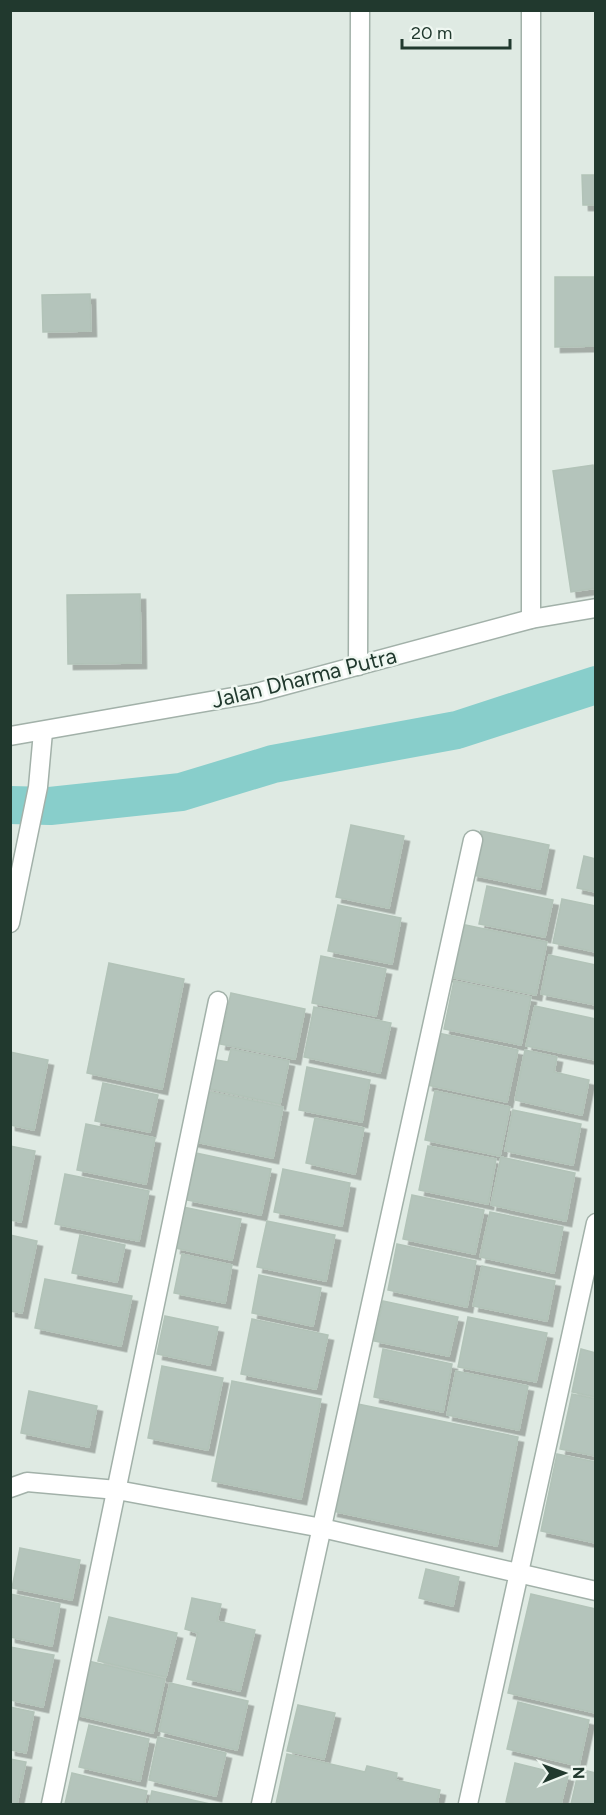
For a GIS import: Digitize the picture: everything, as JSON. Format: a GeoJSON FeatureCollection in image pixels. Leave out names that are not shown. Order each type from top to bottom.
{"type":"FeatureCollection","features":[{"type":"Feature","properties":{"kind":"street"},"geometry":{"type":"LineString","coordinates":[[358,666],[360,10]]}},
{"type":"Feature","properties":{"kind":"street"},"geometry":{"type":"LineString","coordinates":[[531,10],[531,619]]}},
{"type":"Feature","properties":{"kind":"street","name":"Jalan Dharma Putra"},"geometry":{"type":"LineString","coordinates":[[10,736],[256,693],[531,619],[596,608]]}},
{"type":"Feature","properties":{"kind":"street"},"geometry":{"type":"LineString","coordinates":[[10,923],[30,834],[38,787],[43,732]]}},
{"type":"Feature","properties":{"kind":"street"},"geometry":{"type":"LineString","coordinates":[[261,1804],[473,840]]}},
{"type":"Feature","properties":{"kind":"street"},"geometry":{"type":"LineString","coordinates":[[51,1804],[218,1001]]}},
{"type":"Feature","properties":{"kind":"street"},"geometry":{"type":"LineString","coordinates":[[468,1804],[596,1223]]}},
{"type":"Feature","properties":{"kind":"street"},"geometry":{"type":"LineString","coordinates":[[10,1488],[27,1482],[117,1490],[322,1528],[596,1591]]}},
{"type":"Feature","properties":{"kind":"building"},"geometry":{"type":"Polygon","coordinates":[[[582,175],[596,175],[596,205],[583,205],[582,175]]]}},
{"type":"Feature","properties":{"kind":"building"},"geometry":{"type":"Polygon","coordinates":[[[555,277],[596,277],[596,346],[555,347],[555,277]]]}},
{"type":"Feature","properties":{"kind":"building"},"geometry":{"type":"Polygon","coordinates":[[[90,294],[91,331],[43,332],[42,295],[90,294]]]}},
{"type":"Feature","properties":{"kind":"building"},"geometry":{"type":"Polygon","coordinates":[[[593,465],[596,478],[596,588],[571,592],[553,471],[593,465]]]}},
{"type":"Feature","properties":{"kind":"building"},"geometry":{"type":"Polygon","coordinates":[[[140,594],[141,663],[68,664],[67,595],[140,594]]]}},
{"type":"Feature","properties":{"kind":"building"},"geometry":{"type":"Polygon","coordinates":[[[351,825],[404,836],[389,908],[336,897],[351,825]]]}},
{"type":"Feature","properties":{"kind":"building"},"geometry":{"type":"Polygon","coordinates":[[[481,831],[549,845],[540,889],[472,875],[481,831]]]}},
{"type":"Feature","properties":{"kind":"building"},"geometry":{"type":"Polygon","coordinates":[[[584,856],[596,859],[596,892],[577,888],[584,856]]]}},
{"type":"Feature","properties":{"kind":"building"},"geometry":{"type":"Polygon","coordinates":[[[487,886],[553,900],[545,937],[479,924],[487,886]]]}},
{"type":"Feature","properties":{"kind":"building"},"geometry":{"type":"Polygon","coordinates":[[[562,899],[596,906],[596,952],[553,943],[562,899]]]}},
{"type":"Feature","properties":{"kind":"building"},"geometry":{"type":"Polygon","coordinates":[[[338,905],[401,918],[392,964],[328,951],[338,905]]]}},
{"type":"Feature","properties":{"kind":"building"},"geometry":{"type":"Polygon","coordinates":[[[456,923],[547,942],[536,995],[445,976],[456,923]]]}},
{"type":"Feature","properties":{"kind":"building"},"geometry":{"type":"Polygon","coordinates":[[[549,955],[596,965],[596,1005],[541,994],[549,955]]]}},
{"type":"Feature","properties":{"kind":"building"},"geometry":{"type":"Polygon","coordinates":[[[321,956],[386,969],[376,1016],[312,1003],[321,956]]]}},
{"type":"Feature","properties":{"kind":"building"},"geometry":{"type":"Polygon","coordinates":[[[109,963],[184,979],[162,1089],[87,1073],[109,963]]]}},
{"type":"Feature","properties":{"kind":"building"},"geometry":{"type":"Polygon","coordinates":[[[454,981],[531,997],[521,1045],[444,1029],[454,981]]]}},
{"type":"Feature","properties":{"kind":"building"},"geometry":{"type":"Polygon","coordinates":[[[231,993],[305,1009],[295,1059],[220,1044],[231,993]]]}},
{"type":"Feature","properties":{"kind":"building"},"geometry":{"type":"Polygon","coordinates":[[[535,1006],[596,1019],[596,1060],[526,1046],[535,1006]]]}},
{"type":"Feature","properties":{"kind":"building"},"geometry":{"type":"Polygon","coordinates":[[[314,1007],[391,1023],[380,1073],[304,1057],[314,1007]]]}},
{"type":"Feature","properties":{"kind":"building"},"geometry":{"type":"Polygon","coordinates":[[[438,1033],[518,1050],[507,1102],[427,1085],[438,1033]]]}},
{"type":"Feature","properties":{"kind":"building"},"geometry":{"type":"Polygon","coordinates":[[[231,1049],[289,1061],[280,1104],[205,1088],[211,1059],[228,1062],[231,1049]]]}},
{"type":"Feature","properties":{"kind":"building"},"geometry":{"type":"Polygon","coordinates":[[[525,1050],[557,1057],[554,1072],[589,1080],[582,1115],[515,1100],[525,1050]]]}},
{"type":"Feature","properties":{"kind":"building"},"geometry":{"type":"Polygon","coordinates":[[[10,1052],[48,1060],[34,1130],[10,1125],[10,1052]]]}},
{"type":"Feature","properties":{"kind":"building"},"geometry":{"type":"Polygon","coordinates":[[[307,1067],[370,1080],[362,1122],[299,1110],[307,1067]]]}},
{"type":"Feature","properties":{"kind":"building"},"geometry":{"type":"Polygon","coordinates":[[[103,1083],[158,1095],[150,1132],[95,1121],[103,1083]]]}},
{"type":"Feature","properties":{"kind":"building"},"geometry":{"type":"Polygon","coordinates":[[[201,1090],[283,1107],[273,1158],[191,1141],[201,1090]]]}},
{"type":"Feature","properties":{"kind":"building"},"geometry":{"type":"Polygon","coordinates":[[[435,1091],[510,1107],[500,1156],[425,1140],[435,1091]]]}},
{"type":"Feature","properties":{"kind":"building"},"geometry":{"type":"Polygon","coordinates":[[[513,1110],[581,1124],[573,1165],[505,1151],[513,1110]]]}},
{"type":"Feature","properties":{"kind":"building"},"geometry":{"type":"Polygon","coordinates":[[[315,1118],[364,1128],[355,1174],[306,1163],[315,1118]]]}},
{"type":"Feature","properties":{"kind":"building"},"geometry":{"type":"Polygon","coordinates":[[[86,1124],[155,1138],[146,1184],[77,1170],[86,1124]]]}},
{"type":"Feature","properties":{"kind":"building"},"geometry":{"type":"Polygon","coordinates":[[[10,1146],[35,1151],[21,1222],[10,1220],[10,1146]]]}},
{"type":"Feature","properties":{"kind":"building"},"geometry":{"type":"Polygon","coordinates":[[[428,1146],[496,1159],[488,1204],[419,1190],[428,1146]]]}},
{"type":"Feature","properties":{"kind":"building"},"geometry":{"type":"Polygon","coordinates":[[[196,1153],[271,1169],[261,1215],[187,1200],[196,1153]]]}},
{"type":"Feature","properties":{"kind":"building"},"geometry":{"type":"Polygon","coordinates":[[[501,1157],[575,1173],[566,1221],[491,1205],[501,1157]]]}},
{"type":"Feature","properties":{"kind":"building"},"geometry":{"type":"Polygon","coordinates":[[[283,1169],[350,1183],[342,1226],[274,1212],[283,1169]]]}},
{"type":"Feature","properties":{"kind":"building"},"geometry":{"type":"Polygon","coordinates":[[[65,1174],[149,1191],[139,1241],[55,1224],[65,1174]]]}},
{"type":"Feature","properties":{"kind":"building"},"geometry":{"type":"Polygon","coordinates":[[[412,1195],[484,1210],[475,1254],[403,1239],[412,1195]]]}},
{"type":"Feature","properties":{"kind":"building"},"geometry":{"type":"Polygon","coordinates":[[[183,1207],[241,1219],[232,1260],[175,1248],[183,1207]]]}},
{"type":"Feature","properties":{"kind":"building"},"geometry":{"type":"Polygon","coordinates":[[[490,1212],[563,1227],[554,1273],[480,1257],[490,1212]]]}},
{"type":"Feature","properties":{"kind":"building"},"geometry":{"type":"Polygon","coordinates":[[[267,1221],[335,1235],[326,1281],[257,1267],[267,1221]]]}},
{"type":"Feature","properties":{"kind":"building"},"geometry":{"type":"Polygon","coordinates":[[[10,1235],[37,1241],[22,1313],[10,1311],[10,1235]]]}},
{"type":"Feature","properties":{"kind":"building"},"geometry":{"type":"Polygon","coordinates":[[[80,1235],[125,1245],[117,1282],[72,1273],[80,1235]]]}},
{"type":"Feature","properties":{"kind":"building"},"geometry":{"type":"Polygon","coordinates":[[[397,1244],[476,1261],[467,1307],[388,1290],[397,1244]]]}},
{"type":"Feature","properties":{"kind":"building"},"geometry":{"type":"Polygon","coordinates":[[[182,1254],[232,1265],[225,1303],[174,1293],[182,1254]]]}},
{"type":"Feature","properties":{"kind":"building"},"geometry":{"type":"Polygon","coordinates":[[[482,1266],[555,1281],[547,1321],[473,1306],[482,1266]]]}},
{"type":"Feature","properties":{"kind":"building"},"geometry":{"type":"Polygon","coordinates":[[[259,1275],[321,1288],[313,1326],[252,1313],[259,1275]]]}},
{"type":"Feature","properties":{"kind":"building"},"geometry":{"type":"Polygon","coordinates":[[[45,1279],[132,1296],[121,1346],[35,1328],[45,1279]]]}},
{"type":"Feature","properties":{"kind":"building"},"geometry":{"type":"Polygon","coordinates":[[[383,1301],[458,1317],[449,1356],[374,1341],[383,1301]]]}},
{"type":"Feature","properties":{"kind":"building"},"geometry":{"type":"Polygon","coordinates":[[[165,1316],[218,1327],[210,1365],[157,1354],[165,1316]]]}},
{"type":"Feature","properties":{"kind":"building"},"geometry":{"type":"Polygon","coordinates":[[[468,1317],[547,1333],[536,1382],[458,1367],[468,1317]]]}},
{"type":"Feature","properties":{"kind":"building"},"geometry":{"type":"Polygon","coordinates":[[[252,1319],[328,1335],[316,1389],[241,1374],[252,1319]]]}},
{"type":"Feature","properties":{"kind":"building"},"geometry":{"type":"Polygon","coordinates":[[[383,1349],[452,1364],[443,1412],[374,1397],[383,1349]]]}},
{"type":"Feature","properties":{"kind":"building"},"geometry":{"type":"Polygon","coordinates":[[[581,1349],[596,1353],[596,1397],[572,1392],[581,1349]]]}},
{"type":"Feature","properties":{"kind":"building"},"geometry":{"type":"Polygon","coordinates":[[[162,1366],[223,1378],[208,1450],[148,1438],[162,1366]]]}},
{"type":"Feature","properties":{"kind":"building"},"geometry":{"type":"Polygon","coordinates":[[[456,1371],[528,1386],[519,1430],[447,1415],[456,1371]]]}},
{"type":"Feature","properties":{"kind":"building"},"geometry":{"type":"Polygon","coordinates":[[[232,1381],[321,1399],[301,1499],[212,1481],[232,1381]]]}},
{"type":"Feature","properties":{"kind":"building"},"geometry":{"type":"Polygon","coordinates":[[[29,1391],[97,1406],[89,1447],[21,1433],[29,1391]]]}},
{"type":"Feature","properties":{"kind":"building"},"geometry":{"type":"Polygon","coordinates":[[[572,1394],[596,1399],[596,1456],[560,1449],[572,1394]]]}},
{"type":"Feature","properties":{"kind":"building"},"geometry":{"type":"Polygon","coordinates":[[[353,1403],[518,1437],[497,1546],[332,1511],[353,1403]]]}},
{"type":"Feature","properties":{"kind":"building"},"geometry":{"type":"Polygon","coordinates":[[[557,1454],[596,1462],[596,1543],[541,1531],[557,1454]]]}},
{"type":"Feature","properties":{"kind":"building"},"geometry":{"type":"Polygon","coordinates":[[[20,1548],[80,1560],[72,1600],[12,1588],[20,1548]]]}},
{"type":"Feature","properties":{"kind":"building"},"geometry":{"type":"Polygon","coordinates":[[[426,1569],[459,1577],[453,1606],[419,1598],[426,1569]]]}},
{"type":"Feature","properties":{"kind":"building"},"geometry":{"type":"Polygon","coordinates":[[[10,1594],[60,1604],[52,1646],[10,1637],[10,1594]]]}},
{"type":"Feature","properties":{"kind":"building"},"geometry":{"type":"Polygon","coordinates":[[[531,1594],[596,1609],[596,1713],[508,1693],[531,1594]]]}},
{"type":"Feature","properties":{"kind":"building"},"geometry":{"type":"Polygon","coordinates":[[[192,1598],[221,1604],[217,1621],[255,1630],[240,1691],[187,1679],[198,1633],[185,1629],[192,1598]]]}},
{"type":"Feature","properties":{"kind":"building"},"geometry":{"type":"Polygon","coordinates":[[[109,1617],[177,1633],[166,1677],[98,1661],[109,1617]]]}},
{"type":"Feature","properties":{"kind":"building"},"geometry":{"type":"Polygon","coordinates":[[[10,1647],[54,1655],[43,1707],[10,1700],[10,1647]]]}},
{"type":"Feature","properties":{"kind":"building"},"geometry":{"type":"Polygon","coordinates":[[[84,1660],[165,1679],[153,1733],[72,1714],[84,1660]]]}},
{"type":"Feature","properties":{"kind":"building"},"geometry":{"type":"Polygon","coordinates":[[[170,1683],[248,1701],[237,1750],[159,1731],[170,1683]]]}},
{"type":"Feature","properties":{"kind":"building"},"geometry":{"type":"Polygon","coordinates":[[[518,1702],[589,1720],[579,1766],[507,1749],[518,1702]]]}},
{"type":"Feature","properties":{"kind":"building"},"geometry":{"type":"Polygon","coordinates":[[[298,1705],[335,1713],[324,1759],[287,1751],[298,1705]]]}},
{"type":"Feature","properties":{"kind":"building"},"geometry":{"type":"Polygon","coordinates":[[[10,1707],[34,1712],[26,1753],[10,1750],[10,1707]]]}},
{"type":"Feature","properties":{"kind":"building"},"geometry":{"type":"Polygon","coordinates":[[[89,1725],[149,1739],[140,1781],[79,1767],[89,1725]]]}},
{"type":"Feature","properties":{"kind":"building"},"geometry":{"type":"Polygon","coordinates":[[[158,1737],[226,1753],[216,1796],[149,1780],[158,1737]]]}},
{"type":"Feature","properties":{"kind":"building"},"geometry":{"type":"Polygon","coordinates":[[[287,1754],[365,1772],[367,1766],[397,1773],[396,1780],[440,1790],[437,1804],[276,1804],[287,1754]]]}},
{"type":"Feature","properties":{"kind":"building"},"geometry":{"type":"Polygon","coordinates":[[[10,1759],[26,1762],[17,1804],[10,1804],[10,1759]]]}},
{"type":"Feature","properties":{"kind":"building"},"geometry":{"type":"Polygon","coordinates":[[[515,1763],[568,1776],[561,1804],[506,1802],[515,1763]]]}},
{"type":"Feature","properties":{"kind":"building"},"geometry":{"type":"Polygon","coordinates":[[[579,1769],[596,1773],[596,1804],[571,1804],[579,1769]]]}},
{"type":"Feature","properties":{"kind":"building"},"geometry":{"type":"Polygon","coordinates":[[[72,1773],[147,1791],[144,1804],[65,1804],[72,1773]]]}},
{"type":"Feature","properties":{"kind":"building"},"geometry":{"type":"Polygon","coordinates":[[[152,1791],[210,1804],[149,1804],[152,1791]]]}},
{"type":"Feature","properties":{"kind":"waterway"},"geometry":{"type":"LineString","coordinates":[[10,805],[50,806],[181,792],[273,764],[457,730],[596,685]]}}]}
